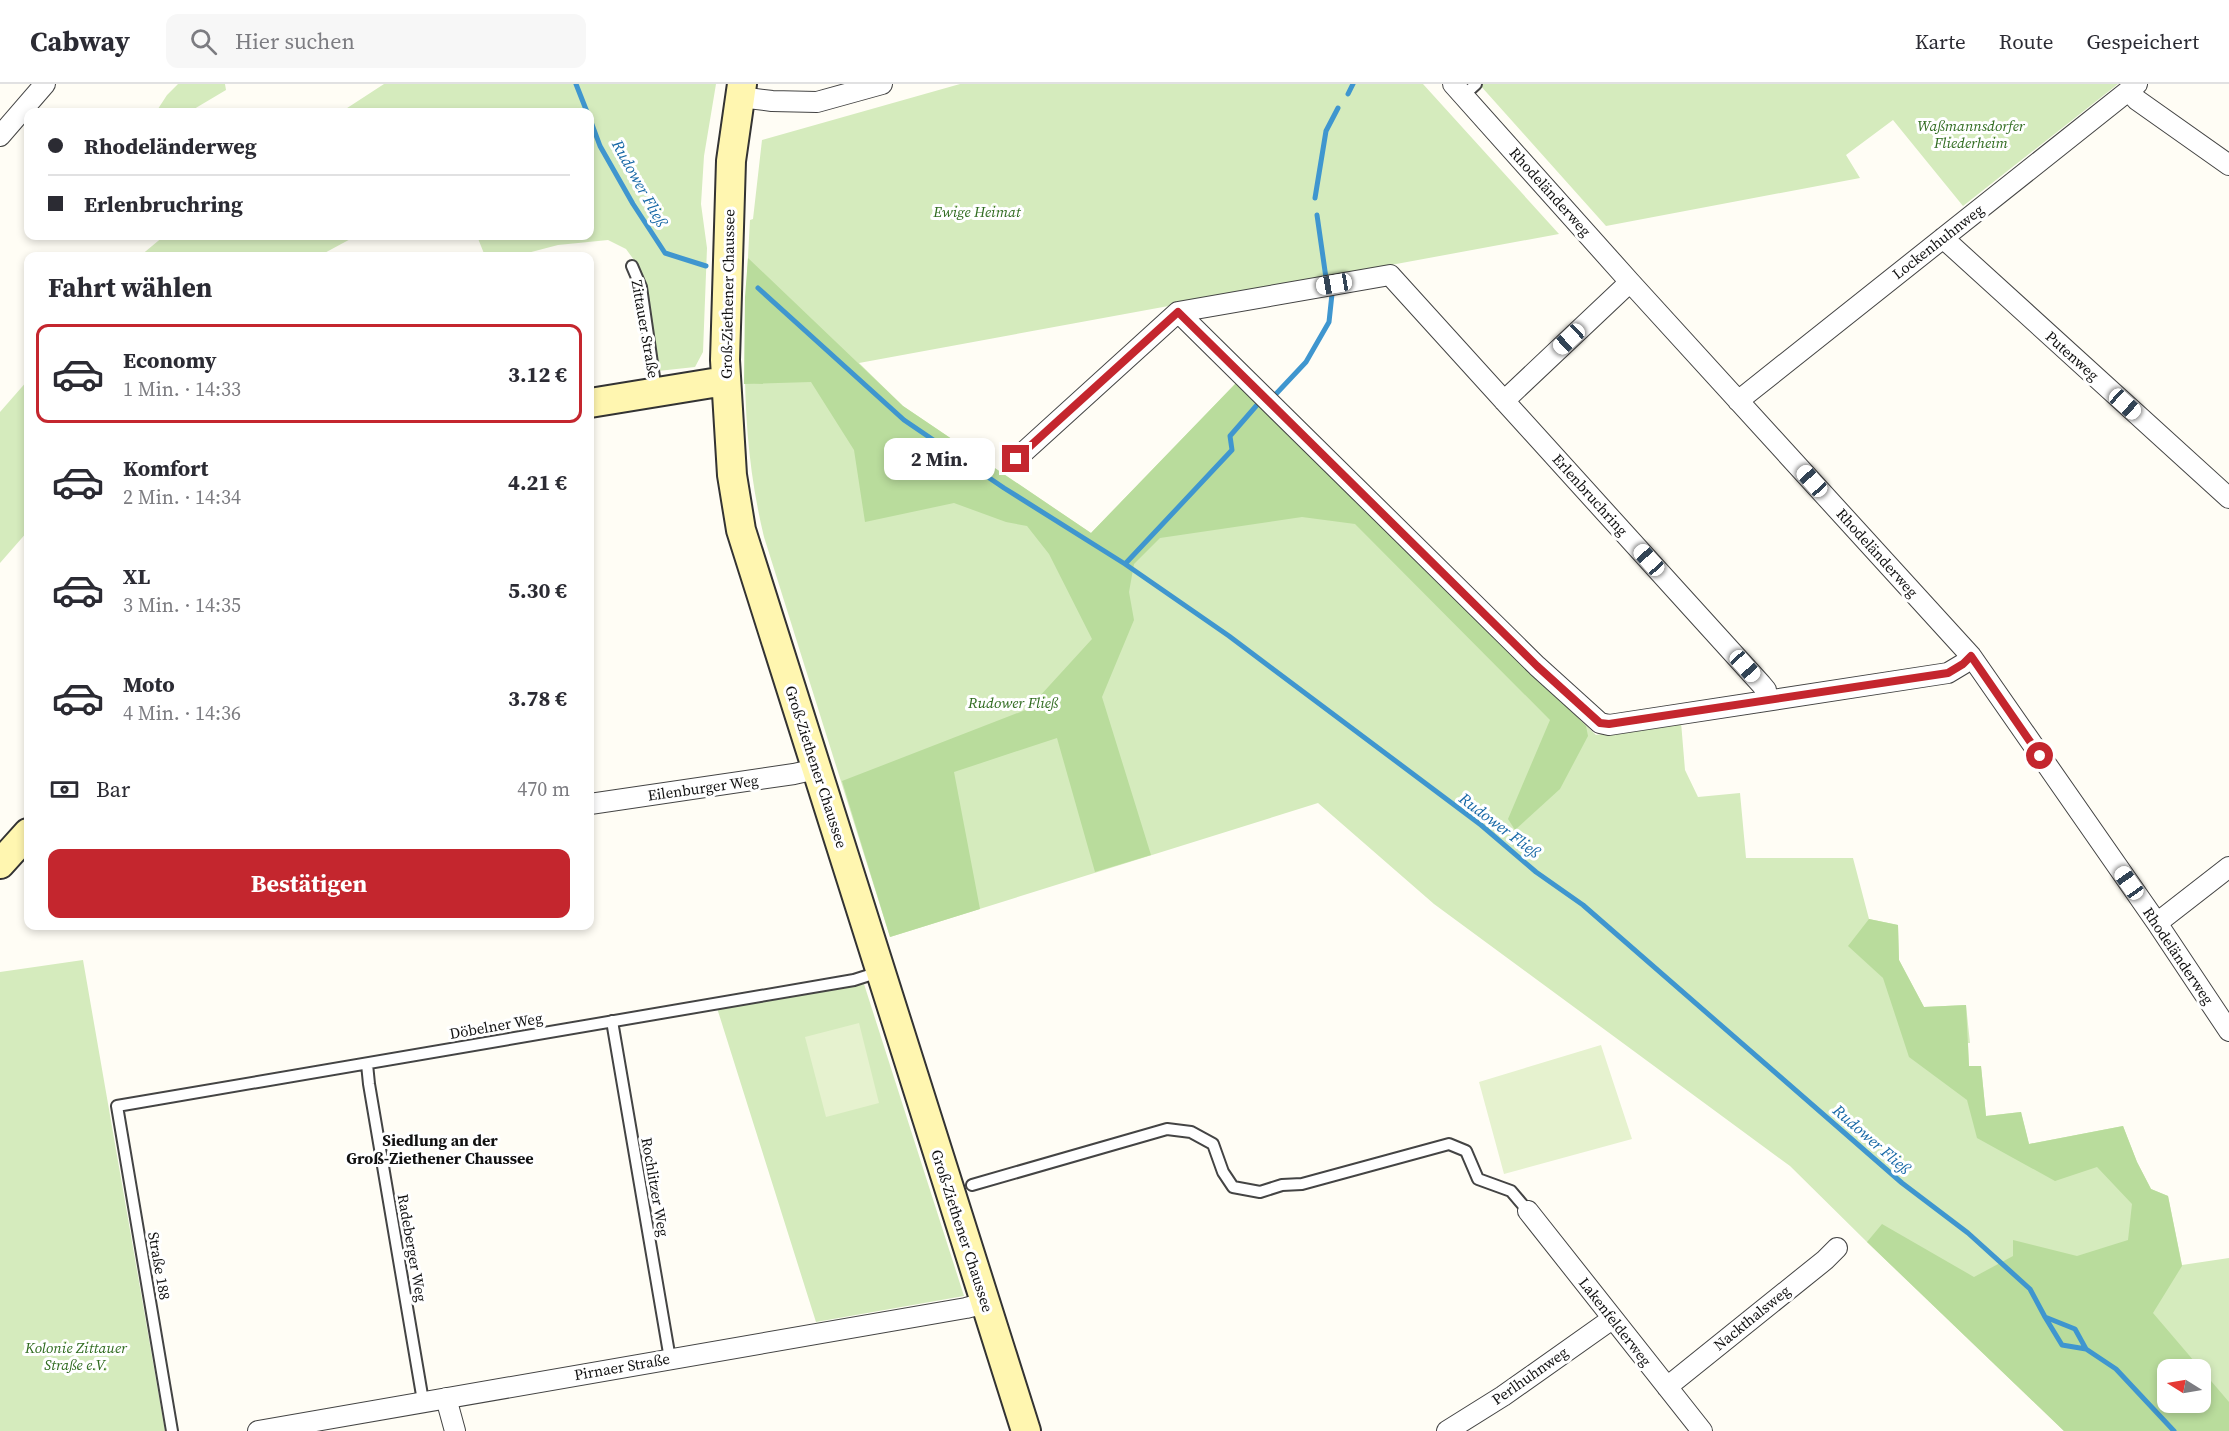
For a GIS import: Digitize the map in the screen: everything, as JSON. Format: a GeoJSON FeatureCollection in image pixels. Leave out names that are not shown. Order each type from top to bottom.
{"type":"FeatureCollection","features":[{"type":"Feature","properties":{"kind":"street"},"geometry":{"type":"LineString","coordinates":[[24,108],[45,84]]}},
{"type":"Feature","properties":{"kind":"street"},"geometry":{"type":"LineString","coordinates":[[741,91],[772,101],[817,102],[882,84]]}},
{"type":"Feature","properties":{"kind":"street"},"geometry":{"type":"LineString","coordinates":[[2133,87],[2137,100],[2229,165]]}},
{"type":"Feature","properties":{"kind":"street","name":"Lockenhuhnweg"},"geometry":{"type":"LineString","coordinates":[[1738,401],[2133,87]]}},
{"type":"Feature","properties":{"kind":"street","name":"Rhodeländerweg"},"geometry":{"type":"LineString","coordinates":[[1464,88],[1630,282],[1971,656],[2157,923],[2229,1031]]}},
{"type":"Feature","properties":{"kind":"street","name":"Groß-Ziethener Chaussee"},"geometry":{"type":"LineString","coordinates":[[741,91],[731,161],[725,381],[732,475],[741,530],[1026,1431]]}},
{"type":"Feature","properties":{"kind":"street"},"geometry":{"type":"LineString","coordinates":[[0,136],[24,108]]}},
{"type":"Feature","properties":{"kind":"street","name":"Putenweg"},"geometry":{"type":"LineString","coordinates":[[1943,238],[2229,498]]}},
{"type":"Feature","properties":{"kind":"street","name":"Erlenbruchring"},"geometry":{"type":"LineString","coordinates":[[1178,312],[1390,274],[1761,684],[1766,690],[1767,699]]}},
{"type":"Feature","properties":{"kind":"street"},"geometry":{"type":"LineString","coordinates":[[1504,401],[1630,282]]}},
{"type":"Feature","properties":{"kind":"street"},"geometry":{"type":"LineString","coordinates":[[1016,459],[1178,312],[1537,666],[1600,723],[1609,724],[1948,673],[1971,656]]}},
{"type":"Feature","properties":{"kind":"street","name":"Zittauer Straße"},"geometry":{"type":"LineString","coordinates":[[594,402],[725,381]]}},
{"type":"Feature","properties":{"kind":"street","name":"Eilenburger Weg"},"geometry":{"type":"LineString","coordinates":[[594,803],[816,769]]}},
{"type":"Feature","properties":{"kind":"street"},"geometry":{"type":"LineString","coordinates":[[0,864],[24,837]]}},
{"type":"Feature","properties":{"kind":"street"},"geometry":{"type":"LineString","coordinates":[[2157,923],[2229,867]]}},
{"type":"Feature","properties":{"kind":"street","name":"Lakenfelderweg"},"geometry":{"type":"LineString","coordinates":[[1528,1211],[1702,1431]]}},
{"type":"Feature","properties":{"kind":"street","name":"Nackthalsweg"},"geometry":{"type":"LineString","coordinates":[[1667,1387],[1837,1248]]}},
{"type":"Feature","properties":{"kind":"street","name":"Pirnaer Straße"},"geometry":{"type":"LineString","coordinates":[[258,1431],[985,1303]]}},
{"type":"Feature","properties":{"kind":"street","name":"Perlhuhnweg"},"geometry":{"type":"LineString","coordinates":[[1447,1431],[1503,1396],[1612,1318]]}},
{"type":"Feature","properties":{"kind":"street"},"geometry":{"type":"LineString","coordinates":[[446,1398],[455,1431]]}},
{"type":"Feature","properties":{"kind":"lane","name":"Zittauer Straße"},"geometry":{"type":"LineString","coordinates":[[632,266],[641,287],[656,391]]}},
{"type":"Feature","properties":{"kind":"lane","name":"Döbelner Weg"},"geometry":{"type":"LineString","coordinates":[[117,1106],[855,980],[880,971]]}},
{"type":"Feature","properties":{"kind":"lane","name":"Rochlitzer Weg"},"geometry":{"type":"LineString","coordinates":[[612,1021],[670,1359]]}},
{"type":"Feature","properties":{"kind":"lane","name":"Radeberger Weg"},"geometry":{"type":"LineString","coordinates":[[367,1064],[423,1401]]}},
{"type":"Feature","properties":{"kind":"lane","name":"Straße 188"},"geometry":{"type":"LineString","coordinates":[[117,1106],[172,1431]]}},
{"type":"Feature","properties":{"kind":"lane"},"geometry":{"type":"LineString","coordinates":[[972,1185],[1167,1129],[1191,1132],[1213,1144],[1223,1172],[1233,1187],[1260,1192],[1282,1185],[1302,1184],[1449,1144],[1466,1151],[1478,1179],[1510,1191],[1528,1211]]}},
{"type":"Feature","properties":{"kind":"green space"},"geometry":{"type":"Polygon","coordinates":[[[178,84],[225,84],[226,90],[196,108],[159,108],[178,84]]]}},
{"type":"Feature","properties":{"kind":"green space"},"geometry":{"type":"Polygon","coordinates":[[[384,84],[716,84],[704,156],[701,204],[707,248],[703,352],[695,367],[658,371],[644,286],[634,260],[626,249],[608,240],[558,245],[531,252],[483,252],[479,240],[594,240],[594,108],[347,108],[384,84]]]}},
{"type":"Feature","properties":{"kind":"green space","name":"Rudower Fließ"},"geometry":{"type":"Polygon","coordinates":[[[960,84],[1423,84],[1559,234],[859,363],[903,406],[1091,533],[1237,382],[1596,735],[1681,722],[1685,770],[1698,797],[1740,793],[1746,858],[1853,858],[1869,919],[1898,925],[1899,960],[1924,1007],[1966,1005],[1970,1043],[1968,1043],[1969,1066],[1981,1066],[1986,1116],[2021,1112],[2029,1144],[2123,1126],[2137,1162],[2151,1189],[2168,1196],[2182,1265],[2229,1258],[2229,1431],[2064,1431],[1790,1166],[1434,904],[1318,803],[890,937],[764,537],[756,497],[750,458],[745,379],[750,220],[753,219],[762,140],[960,84]]]}},
{"type":"Feature","properties":{"kind":"green space","name":"Waßmannsdorfer Fliederheim"},"geometry":{"type":"Polygon","coordinates":[[[1479,84],[2118,84],[1963,206],[1893,120],[1846,155],[1860,178],[1606,226],[1479,84]]]}},
{"type":"Feature","properties":{"kind":"green space"},"geometry":{"type":"Polygon","coordinates":[[[159,240],[349,240],[326,252],[145,252],[159,240]]]}},
{"type":"Feature","properties":{"kind":"green space"},"geometry":{"type":"Polygon","coordinates":[[[748,258],[903,406],[1091,533],[1237,382],[1586,726],[1588,736],[1560,789],[1515,830],[1508,819],[1550,720],[1355,524],[1302,517],[1160,538],[1134,564],[1129,592],[1134,620],[1102,697],[1151,855],[1095,872],[1057,738],[954,772],[980,909],[890,937],[842,781],[1028,709],[1092,639],[1049,554],[1027,526],[1006,522],[954,503],[865,522],[854,450],[811,382],[744,384],[748,258]]]}},
{"type":"Feature","properties":{"kind":"green space"},"geometry":{"type":"Polygon","coordinates":[[[24,385],[24,536],[0,563],[0,412],[24,385]]]}},
{"type":"Feature","properties":{"kind":"green space"},"geometry":{"type":"Polygon","coordinates":[[[1869,919],[1898,925],[1899,960],[1924,1007],[1966,1005],[1969,1066],[1981,1066],[1986,1116],[2021,1112],[2029,1144],[2123,1126],[2137,1162],[2151,1189],[2168,1196],[2182,1266],[2153,1313],[2192,1359],[2157,1359],[2157,1413],[2211,1413],[2211,1381],[2229,1402],[2229,1431],[2064,1431],[1867,1242],[1882,1224],[1974,1277],[2013,1256],[2013,1240],[2077,1256],[2128,1240],[2132,1204],[2097,1167],[2055,1181],[1977,1138],[1967,1100],[1909,1057],[1883,978],[1848,946],[1869,919]]]}},
{"type":"Feature","properties":{"kind":"green space","name":"Kolonie Zittauer Straße e.V."},"geometry":{"type":"Polygon","coordinates":[[[83,960],[165,1431],[0,1431],[0,972],[83,960]]]}},
{"type":"Feature","properties":{"kind":"green space"},"geometry":{"type":"Polygon","coordinates":[[[864,984],[964,1296],[816,1322],[717,1008],[864,984]]]}},
{"type":"Feature","properties":{"kind":"green space"},"geometry":{"type":"Polygon","coordinates":[[[859,1023],[879,1103],[826,1117],[805,1037],[859,1023]]]}},
{"type":"Feature","properties":{"kind":"green space"},"geometry":{"type":"Polygon","coordinates":[[[1601,1045],[1632,1139],[1504,1174],[1479,1082],[1601,1045]]]}},
{"type":"Feature","properties":{"kind":"waterway","name":"Rudower Fließ"},"geometry":{"type":"LineString","coordinates":[[576,84],[585,108]]}},
{"type":"Feature","properties":{"kind":"waterway"},"geometry":{"type":"LineString","coordinates":[[1348,94],[1353,84]]}},
{"type":"Feature","properties":{"kind":"waterway"},"geometry":{"type":"LineString","coordinates":[[1315,198],[1326,131],[1338,108]]}},
{"type":"Feature","properties":{"kind":"waterway","name":"Rudower Fließ"},"geometry":{"type":"LineString","coordinates":[[594,130],[600,146],[633,204],[665,253],[706,266]]}},
{"type":"Feature","properties":{"kind":"waterway"},"geometry":{"type":"LineString","coordinates":[[1317,215],[1326,278]]}},
{"type":"Feature","properties":{"kind":"waterway","name":"Rudower Fließ"},"geometry":{"type":"LineString","coordinates":[[758,288],[904,420],[1004,488],[1125,564],[1229,636],[1481,825],[1536,872],[1583,905],[1902,1183],[1968,1233],[2030,1289],[2045,1317],[2075,1329],[2086,1349],[2116,1369],[2174,1431]]}},
{"type":"Feature","properties":{"kind":"waterway"},"geometry":{"type":"LineString","coordinates":[[1275,395],[1306,362],[1329,322],[1332,294]]}},
{"type":"Feature","properties":{"kind":"waterway"},"geometry":{"type":"LineString","coordinates":[[1125,564],[1232,450],[1230,436],[1257,405]]}},
{"type":"Feature","properties":{"kind":"waterway","name":"Rudower Fließ"},"geometry":{"type":"LineString","coordinates":[[2045,1317],[2062,1345],[2086,1349]]}},
{"type":"Feature","properties":{"kind":"district","name":"Siedlung an der Groß-Ziethener Chaussee"},"geometry":{"type":"Point","coordinates":[440,1149]}},
{"type":"Feature","properties":{"kind":"route"},"geometry":{"type":"LineString","coordinates":[[1016,459],[1095,390],[1178,312],[1537,666],[1600,723],[1609,724],[1948,673],[1971,656],[2040,756]]}},
{"type":"Feature","properties":{"kind":"park label","name":"Ewige Heimat"},"geometry":{"type":"Point","coordinates":[977,212]}}]}
